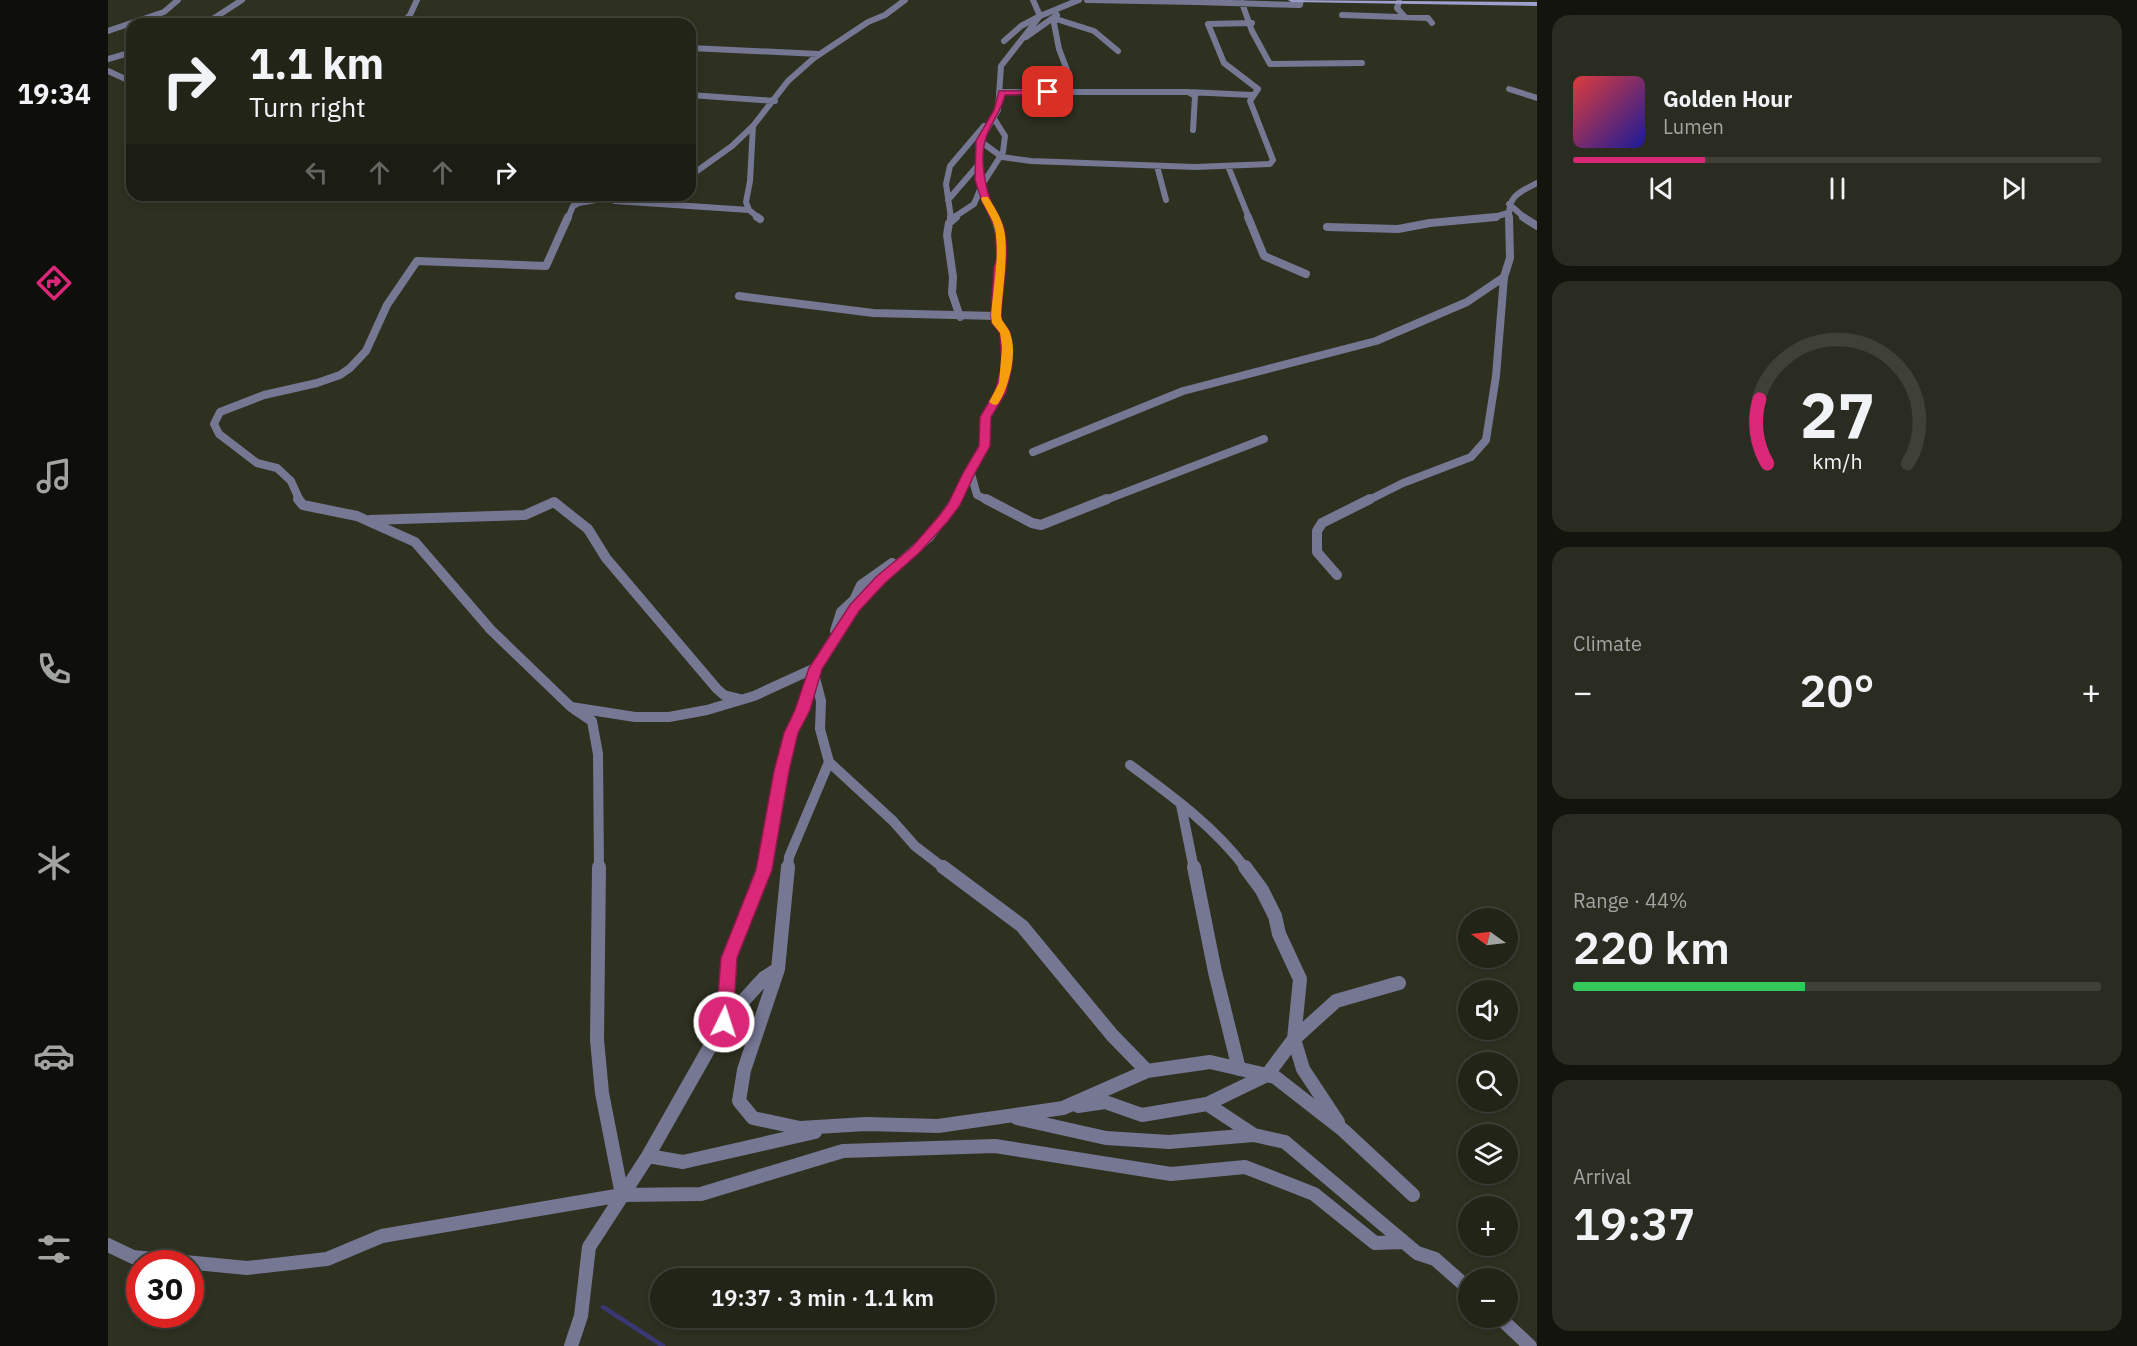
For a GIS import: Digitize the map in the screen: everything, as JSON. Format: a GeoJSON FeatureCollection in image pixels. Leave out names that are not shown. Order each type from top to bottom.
{"type":"FeatureCollection","features":[{"type":"Feature","properties":{"kind":"main road"},"geometry":{"type":"LineString","coordinates":[[1291,0],[1537,4]]}},
{"type":"Feature","properties":{"kind":"street"},"geometry":{"type":"LineString","coordinates":[[146,18],[164,12],[178,0]]}},
{"type":"Feature","properties":{"kind":"street"},"geometry":{"type":"LineString","coordinates":[[214,18],[242,0]]}},
{"type":"Feature","properties":{"kind":"street"},"geometry":{"type":"LineString","coordinates":[[407,18],[417,0]]}},
{"type":"Feature","properties":{"kind":"street"},"geometry":{"type":"LineString","coordinates":[[696,172],[732,146],[753,126],[775,101],[788,81],[819,54],[868,22],[885,15],[905,0]]}},
{"type":"Feature","properties":{"kind":"street"},"geometry":{"type":"LineString","coordinates":[[1087,0],[1300,5],[1301,0]]}},
{"type":"Feature","properties":{"kind":"street"},"geometry":{"type":"LineString","coordinates":[[1040,16],[1034,3],[1074,2]]}},
{"type":"Feature","properties":{"kind":"street"},"geometry":{"type":"LineString","coordinates":[[1004,41],[1021,26],[1074,2]]}},
{"type":"Feature","properties":{"kind":"street"},"geometry":{"type":"LineString","coordinates":[[1023,38],[1074,2]]}},
{"type":"Feature","properties":{"kind":"street"},"geometry":{"type":"LineString","coordinates":[[1399,2],[1397,8],[1405,17]]}},
{"type":"Feature","properties":{"kind":"street"},"geometry":{"type":"LineString","coordinates":[[1242,3],[1252,23],[1254,34],[1264,48],[1270,64],[1362,63]]}},
{"type":"Feature","properties":{"kind":"street"},"geometry":{"type":"LineString","coordinates":[[1342,15],[1428,18],[1432,23]]}},
{"type":"Feature","properties":{"kind":"street"},"geometry":{"type":"LineString","coordinates":[[724,1022],[729,958],[764,870],[777,790],[791,733],[802,710],[815,671],[827,653],[841,612],[854,600],[861,585],[894,562],[907,558],[929,537],[954,505],[970,470],[985,446],[986,403],[1006,370],[1005,332],[997,323],[996,316],[999,267],[1002,258],[999,227],[981,186],[980,141],[998,110],[1002,66],[1040,16]]}},
{"type":"Feature","properties":{"kind":"street"},"geometry":{"type":"LineString","coordinates":[[1053,18],[1094,31],[1118,51]]}},
{"type":"Feature","properties":{"kind":"street"},"geometry":{"type":"LineString","coordinates":[[1053,18],[1059,49],[1069,75]]}},
{"type":"Feature","properties":{"kind":"street"},"geometry":{"type":"LineString","coordinates":[[980,141],[1002,158],[1039,162],[1228,166],[1270,164],[1273,160],[1255,120],[1250,101],[1258,89],[1224,63],[1208,24],[1252,23]]}},
{"type":"Feature","properties":{"kind":"street"},"geometry":{"type":"LineString","coordinates":[[108,31],[126,25]]}},
{"type":"Feature","properties":{"kind":"street"},"geometry":{"type":"LineString","coordinates":[[108,51],[126,47]]}},
{"type":"Feature","properties":{"kind":"street"},"geometry":{"type":"LineString","coordinates":[[696,48],[819,54]]}},
{"type":"Feature","properties":{"kind":"street"},"geometry":{"type":"LineString","coordinates":[[108,59],[126,54]]}},
{"type":"Feature","properties":{"kind":"street"},"geometry":{"type":"LineString","coordinates":[[108,71],[126,79]]}},
{"type":"Feature","properties":{"kind":"street"},"geometry":{"type":"LineString","coordinates":[[108,81],[121,76]]}},
{"type":"Feature","properties":{"kind":"street"},"geometry":{"type":"LineString","coordinates":[[1509,89],[1537,98]]}},
{"type":"Feature","properties":{"kind":"street"},"geometry":{"type":"LineString","coordinates":[[1001,92],[1188,92],[1252,95]]}},
{"type":"Feature","properties":{"kind":"street"},"geometry":{"type":"LineString","coordinates":[[1188,92],[1195,96],[1193,130]]}},
{"type":"Feature","properties":{"kind":"street"},"geometry":{"type":"LineString","coordinates":[[696,95],[775,101]]}},
{"type":"Feature","properties":{"kind":"street"},"geometry":{"type":"LineString","coordinates":[[951,220],[972,206],[981,186],[1002,158],[1006,141],[1004,129],[991,120]]}},
{"type":"Feature","properties":{"kind":"street"},"geometry":{"type":"LineString","coordinates":[[960,317],[952,295],[953,276],[946,232],[951,220],[946,184],[950,166],[982,127],[991,120]]}},
{"type":"Feature","properties":{"kind":"street"},"geometry":{"type":"LineString","coordinates":[[753,126],[750,181],[746,202],[749,210],[760,219]]}},
{"type":"Feature","properties":{"kind":"street"},"geometry":{"type":"LineString","coordinates":[[948,200],[979,164]]}},
{"type":"Feature","properties":{"kind":"street"},"geometry":{"type":"LineString","coordinates":[[1157,165],[1166,200]]}},
{"type":"Feature","properties":{"kind":"street"},"geometry":{"type":"LineString","coordinates":[[1228,166],[1264,256],[1306,274]]}},
{"type":"Feature","properties":{"kind":"street"},"geometry":{"type":"LineString","coordinates":[[1327,227],[1398,229],[1430,223],[1488,219],[1508,208],[1519,192],[1537,183]]}},
{"type":"Feature","properties":{"kind":"street"},"geometry":{"type":"LineString","coordinates":[[622,1195],[602,1093],[597,1040],[598,754],[592,721],[571,707],[491,630],[415,542],[367,520],[346,513],[312,508],[300,502],[291,481],[277,468],[257,463],[219,434],[214,424],[220,412],[264,395],[317,383],[340,375],[350,368],[366,351],[387,305],[417,261],[546,266],[573,206],[579,202],[602,201],[749,210]]}},
{"type":"Feature","properties":{"kind":"street"},"geometry":{"type":"LineString","coordinates":[[1508,208],[1537,226]]}},
{"type":"Feature","properties":{"kind":"street"},"geometry":{"type":"LineString","coordinates":[[1337,575],[1317,552],[1317,531],[1322,523],[1403,483],[1471,458],[1486,440],[1496,376],[1504,277],[1510,264],[1512,246],[1508,208]]}},
{"type":"Feature","properties":{"kind":"street"},"geometry":{"type":"LineString","coordinates":[[1033,452],[1174,393],[1376,341],[1467,302],[1504,277]]}},
{"type":"Feature","properties":{"kind":"street"},"geometry":{"type":"LineString","coordinates":[[739,296],[873,313],[960,317],[996,316]]}},
{"type":"Feature","properties":{"kind":"street"},"geometry":{"type":"LineString","coordinates":[[970,470],[977,495],[1032,523],[1041,525],[1264,439]]}},
{"type":"Feature","properties":{"kind":"street"},"geometry":{"type":"LineString","coordinates":[[367,520],[450,519],[525,514],[554,502],[588,528],[599,543],[600,551],[717,689],[724,695],[742,699]]}},
{"type":"Feature","properties":{"kind":"street"},"geometry":{"type":"LineString","coordinates":[[571,707],[635,717],[669,717],[707,710],[742,699],[815,671]]}},
{"type":"Feature","properties":{"kind":"street"},"geometry":{"type":"LineString","coordinates":[[815,671],[821,700],[820,729],[829,762],[893,821],[915,846],[1022,926],[1112,1035],[1148,1071]]}},
{"type":"Feature","properties":{"kind":"street"},"geometry":{"type":"LineString","coordinates":[[829,762],[789,857],[778,969],[744,1070],[739,1101],[753,1118],[800,1128],[844,1125],[938,1125],[1105,1102],[1142,1115],[1207,1104],[1267,1075],[1294,1039],[1336,1001],[1399,983]]}},
{"type":"Feature","properties":{"kind":"street"},"geometry":{"type":"LineString","coordinates":[[1130,765],[1230,847],[1262,890],[1300,979],[1294,1039],[1303,1069],[1343,1130]]}},
{"type":"Feature","properties":{"kind":"street"},"geometry":{"type":"LineString","coordinates":[[1181,805],[1215,972],[1239,1069]]}},
{"type":"Feature","properties":{"kind":"street"},"geometry":{"type":"LineString","coordinates":[[570,1346],[581,1316],[589,1247],[648,1156],[724,1022],[764,978],[778,969]]}},
{"type":"Feature","properties":{"kind":"street"},"geometry":{"type":"LineString","coordinates":[[1063,1108],[1148,1071],[1210,1062],[1267,1075],[1275,1077],[1343,1130],[1413,1195]]}},
{"type":"Feature","properties":{"kind":"street"},"geometry":{"type":"LineString","coordinates":[[1207,1104],[1254,1135]]}},
{"type":"Feature","properties":{"kind":"street"},"geometry":{"type":"LineString","coordinates":[[1011,1116],[1106,1138],[1169,1142],[1254,1135],[1285,1142],[1417,1253],[1435,1259],[1458,1279]]}},
{"type":"Feature","properties":{"kind":"street"},"geometry":{"type":"LineString","coordinates":[[648,1156],[683,1162],[844,1125]]}},
{"type":"Feature","properties":{"kind":"street"},"geometry":{"type":"LineString","coordinates":[[108,1245],[134,1257],[247,1268],[327,1259],[382,1236],[622,1195],[701,1194],[843,1151],[995,1146],[1172,1174],[1245,1167],[1314,1194],[1375,1243],[1404,1242]]}},
{"type":"Feature","properties":{"kind":"street"},"geometry":{"type":"LineString","coordinates":[[1511,1328],[1530,1346]]}},
{"type":"Feature","properties":{"kind":"waterway"},"geometry":{"type":"LineString","coordinates":[[603,1307],[663,1346]]}},
{"type":"Feature","properties":{"kind":"slow traffic"},"geometry":{"type":"LineString","coordinates":[[985,199],[999,227],[1002,258],[999,267],[996,316],[997,323],[1005,332],[1007,347],[1004,383],[994,402]]}},
{"type":"Feature","properties":{"kind":"route"},"geometry":{"type":"LineString","coordinates":[[724,1022],[729,958],[764,870],[777,790],[791,733],[802,710],[815,668],[834,643],[855,608],[881,580],[929,537],[944,519],[954,505],[985,446],[984,424],[1004,383],[1007,347],[1005,332],[997,323],[996,316],[999,267],[1002,258],[999,227],[986,201],[979,176],[980,141],[998,110],[1001,92],[1048,92]]}}]}
